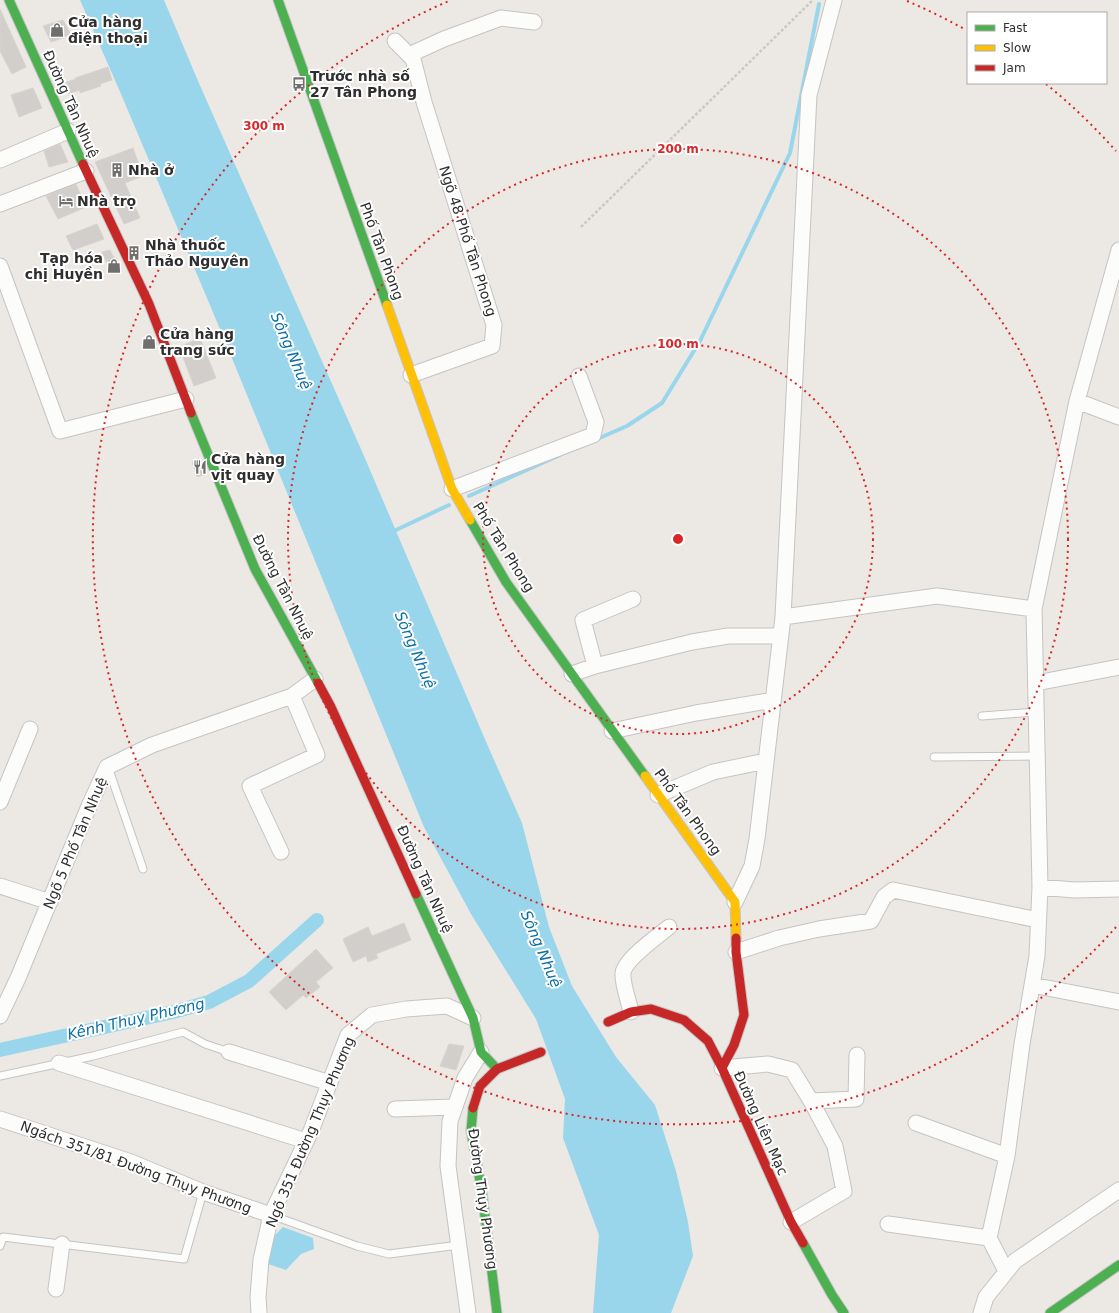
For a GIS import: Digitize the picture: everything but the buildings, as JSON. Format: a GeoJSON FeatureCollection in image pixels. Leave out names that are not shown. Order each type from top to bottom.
{"type":"FeatureCollection","features":[{"type":"Feature","properties":{"kind":"street","name":"Đường Tân Nhuệ"},"geometry":{"type":"LineString","coordinates":[[9,0],[86,171],[149,304],[212,466],[255,569],[331,707],[473,1018],[481,1052]]}},
{"type":"Feature","properties":{"kind":"street","name":"Phố Tân Phong"},"geometry":{"type":"LineString","coordinates":[[278,0],[452,489],[506,582],[735,902]]}},
{"type":"Feature","properties":{"kind":"street"},"geometry":{"type":"LineString","coordinates":[[722,1068],[734,1045],[744,1015],[736,952],[735,902],[752,866],[757,839],[781,636],[809,95],[834,0]]}},
{"type":"Feature","properties":{"kind":"street"},"geometry":{"type":"LineString","coordinates":[[409,55],[444,39],[501,18],[534,22]]}},
{"type":"Feature","properties":{"kind":"street","name":"Ngõ 48 Phố Tân Phong"},"geometry":{"type":"LineString","coordinates":[[395,41],[413,58],[426,110],[494,325],[492,346],[411,375]]}},
{"type":"Feature","properties":{"kind":"street"},"geometry":{"type":"LineString","coordinates":[[0,160],[68,131]]}},
{"type":"Feature","properties":{"kind":"street"},"geometry":{"type":"LineString","coordinates":[[0,204],[86,171]]}},
{"type":"Feature","properties":{"kind":"street"},"geometry":{"type":"LineString","coordinates":[[1006,1271],[989,1238],[1007,1156],[1022,1044],[1037,956],[1040,887],[1034,609],[1076,401],[1119,250]]}},
{"type":"Feature","properties":{"kind":"street"},"geometry":{"type":"LineString","coordinates":[[0,266],[60,432],[186,399]]}},
{"type":"Feature","properties":{"kind":"street"},"geometry":{"type":"LineString","coordinates":[[452,489],[593,435],[596,422],[579,376]]}},
{"type":"Feature","properties":{"kind":"street"},"geometry":{"type":"LineString","coordinates":[[1076,401],[1119,417]]}},
{"type":"Feature","properties":{"kind":"street"},"geometry":{"type":"LineString","coordinates":[[783,617],[937,596],[1034,609]]}},
{"type":"Feature","properties":{"kind":"street"},"geometry":{"type":"LineString","coordinates":[[594,666],[583,620],[633,599]]}},
{"type":"Feature","properties":{"kind":"street"},"geometry":{"type":"LineString","coordinates":[[572,674],[594,666],[692,642],[728,636],[781,636]]}},
{"type":"Feature","properties":{"kind":"street"},"geometry":{"type":"LineString","coordinates":[[1036,683],[1119,667]]}},
{"type":"Feature","properties":{"kind":"street","name":"Ngõ 5 Phố Tân Nhuệ"},"geometry":{"type":"LineString","coordinates":[[0,1016],[18,978],[89,806],[108,767],[152,745],[292,696],[315,679]]}},
{"type":"Feature","properties":{"kind":"street"},"geometry":{"type":"LineString","coordinates":[[281,852],[250,786],[317,755],[292,696]]}},
{"type":"Feature","properties":{"kind":"street"},"geometry":{"type":"LineString","coordinates":[[612,731],[696,713],[773,700]]}},
{"type":"Feature","properties":{"kind":"street"},"geometry":{"type":"LineString","coordinates":[[0,802],[30,729]]}},
{"type":"Feature","properties":{"kind":"street"},"geometry":{"type":"LineString","coordinates":[[658,795],[713,772],[766,761]]}},
{"type":"Feature","properties":{"kind":"street"},"geometry":{"type":"LineString","coordinates":[[0,886],[50,902]]}},
{"type":"Feature","properties":{"kind":"street"},"geometry":{"type":"LineString","coordinates":[[1040,887],[1074,890],[1119,889]]}},
{"type":"Feature","properties":{"kind":"street"},"geometry":{"type":"LineString","coordinates":[[736,952],[779,938],[819,929],[871,921],[884,897],[893,890],[1038,920]]}},
{"type":"Feature","properties":{"kind":"street"},"geometry":{"type":"LineString","coordinates":[[631,1012],[623,976],[625,967],[650,942],[669,927]]}},
{"type":"Feature","properties":{"kind":"street"},"geometry":{"type":"LineString","coordinates":[[1032,985],[1119,1002]]}},
{"type":"Feature","properties":{"kind":"street","name":"Ngõ 351 Đường Thụy Phương"},"geometry":{"type":"LineString","coordinates":[[258,1313],[258,1297],[265,1273],[261,1260],[271,1215],[306,1141],[348,1035],[372,1015],[406,1009],[447,1006],[473,1018]]}},
{"type":"Feature","properties":{"kind":"street","name":"Đường Liên Mạc"},"geometry":{"type":"LineString","coordinates":[[608,1022],[631,1012],[652,1009],[684,1020],[708,1041],[722,1068],[791,1222],[810,1258],[844,1313]]}},
{"type":"Feature","properties":{"kind":"street"},"geometry":{"type":"LineString","coordinates":[[229,1052],[330,1083]]}},
{"type":"Feature","properties":{"kind":"street"},"geometry":{"type":"LineString","coordinates":[[481,1052],[497,1069]]}},
{"type":"Feature","properties":{"kind":"street","name":"Đường Thụy Phương"},"geometry":{"type":"LineString","coordinates":[[468,1313],[448,1166],[450,1121],[465,1078],[481,1052]]}},
{"type":"Feature","properties":{"kind":"street","name":"Đường Thụy Phương"},"geometry":{"type":"LineString","coordinates":[[497,1313],[482,1192],[471,1132],[474,1108],[480,1086],[497,1069],[541,1052]]}},
{"type":"Feature","properties":{"kind":"street"},"geometry":{"type":"LineString","coordinates":[[811,1101],[856,1099],[858,1055]]}},
{"type":"Feature","properties":{"kind":"street"},"geometry":{"type":"LineString","coordinates":[[59,1063],[306,1141]]}},
{"type":"Feature","properties":{"kind":"street"},"geometry":{"type":"LineString","coordinates":[[722,1068],[768,1064],[792,1070],[811,1101],[835,1146],[844,1191],[791,1222]]}},
{"type":"Feature","properties":{"kind":"street"},"geometry":{"type":"LineString","coordinates":[[395,1109],[454,1107]]}},
{"type":"Feature","properties":{"kind":"street","name":"Ngách 351/81 Đường Thụy Phương"},"geometry":{"type":"LineString","coordinates":[[0,1119],[130,1162],[204,1192],[271,1215]]}},
{"type":"Feature","properties":{"kind":"street"},"geometry":{"type":"LineString","coordinates":[[916,1123],[1007,1156]]}},
{"type":"Feature","properties":{"kind":"street"},"geometry":{"type":"LineString","coordinates":[[981,1313],[986,1297],[1015,1261],[1119,1190]]}},
{"type":"Feature","properties":{"kind":"street"},"geometry":{"type":"LineString","coordinates":[[888,1224],[989,1238]]}},
{"type":"Feature","properties":{"kind":"street"},"geometry":{"type":"LineString","coordinates":[[56,1289],[62,1244]]}},
{"type":"Feature","properties":{"kind":"street"},"geometry":{"type":"LineString","coordinates":[[1050,1313],[1119,1264]]}},
{"type":"Feature","properties":{"kind":"lane"},"geometry":{"type":"LineString","coordinates":[[982,716],[1036,712]]}},
{"type":"Feature","properties":{"kind":"lane"},"geometry":{"type":"LineString","coordinates":[[934,757],[1038,756]]}},
{"type":"Feature","properties":{"kind":"lane"},"geometry":{"type":"LineString","coordinates":[[108,767],[143,869]]}},
{"type":"Feature","properties":{"kind":"lane"},"geometry":{"type":"LineString","coordinates":[[0,1076],[93,1056],[183,1032],[205,1044],[229,1052]]}},
{"type":"Feature","properties":{"kind":"lane"},"geometry":{"type":"LineString","coordinates":[[0,1246],[3,1238],[184,1259],[204,1192]]}},
{"type":"Feature","properties":{"kind":"lane"},"geometry":{"type":"LineString","coordinates":[[271,1215],[357,1246],[389,1254],[459,1245]]}},
{"type":"Feature","properties":{"kind":"path"},"geometry":{"type":"LineString","coordinates":[[580,227],[813,0]]}},
{"type":"Feature","properties":{"kind":"water","name":"Sông Nhuệ"},"geometry":{"type":"Polygon","coordinates":[[[80,0],[164,0],[198,81],[364,456],[522,823],[549,927],[572,986],[616,1057],[655,1105],[676,1171],[688,1222],[693,1256],[671,1313],[593,1313],[599,1235],[563,1138],[565,1099],[536,1019],[471,914],[424,827],[220,329],[80,0]]]}},
{"type":"Feature","properties":{"kind":"water"},"geometry":{"type":"Polygon","coordinates":[[[283,1227],[313,1238],[314,1249],[301,1254],[286,1270],[268,1264],[271,1239],[283,1227]]]}},
{"type":"Feature","properties":{"kind":"waterway"},"geometry":{"type":"LineString","coordinates":[[595,440],[627,426],[662,403],[700,341],[790,153],[819,4]]}},
{"type":"Feature","properties":{"kind":"waterway"},"geometry":{"type":"LineString","coordinates":[[469,496],[560,455]]}},
{"type":"Feature","properties":{"kind":"waterway"},"geometry":{"type":"LineString","coordinates":[[396,530],[449,505]]}},
{"type":"Feature","properties":{"kind":"waterway","name":"Kênh Thuỵ Phương"},"geometry":{"type":"LineString","coordinates":[[0,1050],[173,1012],[209,1002],[249,981],[317,920]]}},
{"type":"Feature","properties":{"kind":"traffic: fast"},"geometry":{"type":"LineString","coordinates":[[9,0],[83,164]]}},
{"type":"Feature","properties":{"kind":"traffic: fast"},"geometry":{"type":"LineString","coordinates":[[278,0],[387,305]]}},
{"type":"Feature","properties":{"kind":"traffic: fast"},"geometry":{"type":"LineString","coordinates":[[191,413],[255,569],[318,683]]}},
{"type":"Feature","properties":{"kind":"traffic: fast"},"geometry":{"type":"LineString","coordinates":[[470,520],[506,582],[645,776]]}},
{"type":"Feature","properties":{"kind":"traffic: fast"},"geometry":{"type":"LineString","coordinates":[[416,894],[473,1018],[481,1052],[497,1069]]}},
{"type":"Feature","properties":{"kind":"traffic: fast"},"geometry":{"type":"LineString","coordinates":[[473,1108],[471,1131],[482,1192],[497,1313]]}},
{"type":"Feature","properties":{"kind":"traffic: fast"},"geometry":{"type":"LineString","coordinates":[[803,1243],[832,1295],[844,1313]]}},
{"type":"Feature","properties":{"kind":"traffic: fast"},"geometry":{"type":"LineString","coordinates":[[1050,1313],[1119,1265]]}},
{"type":"Feature","properties":{"kind":"traffic: slow"},"geometry":{"type":"LineString","coordinates":[[387,305],[452,489],[470,520]]}},
{"type":"Feature","properties":{"kind":"traffic: slow"},"geometry":{"type":"LineString","coordinates":[[645,776],[735,902],[736,938]]}},
{"type":"Feature","properties":{"kind":"traffic: jam"},"geometry":{"type":"LineString","coordinates":[[83,164],[149,304],[191,413]]}},
{"type":"Feature","properties":{"kind":"traffic: jam"},"geometry":{"type":"LineString","coordinates":[[318,683],[331,707],[416,894]]}},
{"type":"Feature","properties":{"kind":"traffic: jam"},"geometry":{"type":"LineString","coordinates":[[722,1068],[734,1045],[744,1015],[736,952],[736,938]]}},
{"type":"Feature","properties":{"kind":"traffic: jam"},"geometry":{"type":"LineString","coordinates":[[608,1022],[631,1012],[651,1009],[684,1020],[708,1041],[722,1068],[791,1222],[803,1243]]}},
{"type":"Feature","properties":{"kind":"traffic: jam"},"geometry":{"type":"LineString","coordinates":[[473,1108],[480,1086],[497,1069],[541,1052]]}},
{"type":"Feature","properties":{"kind":"place","name":"Cửa hàng điện thoại"},"geometry":{"type":"Point","coordinates":[57,30]}},
{"type":"Feature","properties":{"kind":"place","name":"Trước nhà số 27 Tân Phong"},"geometry":{"type":"Point","coordinates":[299,84]}},
{"type":"Feature","properties":{"kind":"place","name":"Nhà ở"},"geometry":{"type":"Point","coordinates":[117,170]}},
{"type":"Feature","properties":{"kind":"place","name":"Nhà trọ"},"geometry":{"type":"Point","coordinates":[66,201]}},
{"type":"Feature","properties":{"kind":"place","name":"Nhà thuốc Thảo Nguyên"},"geometry":{"type":"Point","coordinates":[134,253]}},
{"type":"Feature","properties":{"kind":"place","name":"Tạp hóa chị Huyền"},"geometry":{"type":"Point","coordinates":[114,266]}},
{"type":"Feature","properties":{"kind":"place","name":"Cửa hàng trang sức"},"geometry":{"type":"Point","coordinates":[149,342]}},
{"type":"Feature","properties":{"kind":"place","name":"Cửa hàng vịt quay"},"geometry":{"type":"Point","coordinates":[200,467]}}]}
